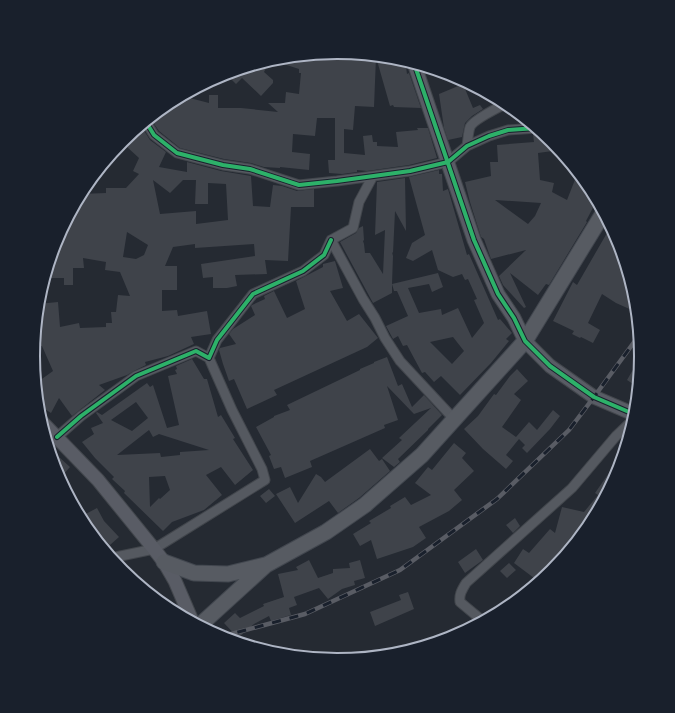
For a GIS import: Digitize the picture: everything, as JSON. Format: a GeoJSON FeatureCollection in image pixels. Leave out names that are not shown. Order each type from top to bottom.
{"type":"FeatureCollection","features":[{"type":"Feature","properties":{"kind":"main road"},"geometry":{"type":"LineString","coordinates":[[204,622],[266,565],[326,532],[365,505],[422,455],[525,341],[600,218]]}},
{"type":"Feature","properties":{"kind":"main road"},"geometry":{"type":"LineString","coordinates":[[164,562],[194,573],[228,574],[266,565]]}},
{"type":"Feature","properties":{"kind":"street"},"geometry":{"type":"LineString","coordinates":[[416,70],[474,240],[498,294],[514,318],[525,341],[550,366],[594,397],[629,413]]}},
{"type":"Feature","properties":{"kind":"street"},"geometry":{"type":"LineString","coordinates":[[468,146],[470,128],[473,124],[500,107]]}},
{"type":"Feature","properties":{"kind":"street"},"geometry":{"type":"LineString","coordinates":[[149,126],[154,135],[177,153],[223,165],[250,169],[300,185],[410,171],[448,162],[468,146],[489,136],[508,130],[529,129]]}},
{"type":"Feature","properties":{"kind":"street"},"geometry":{"type":"LineString","coordinates":[[209,358],[218,340],[252,294],[303,271],[324,255],[331,240],[353,228],[359,202],[373,176]]}},
{"type":"Feature","properties":{"kind":"street"},"geometry":{"type":"LineString","coordinates":[[331,240],[385,338],[400,361],[454,419]]}},
{"type":"Feature","properties":{"kind":"street"},"geometry":{"type":"LineString","coordinates":[[57,437],[82,416],[136,376],[196,351],[209,358],[232,410],[262,469],[265,480],[154,549],[118,557]]}},
{"type":"Feature","properties":{"kind":"street"},"geometry":{"type":"LineString","coordinates":[[479,618],[460,602],[461,592],[466,583],[572,488],[627,425]]}},
{"type":"Feature","properties":{"kind":"street"},"geometry":{"type":"LineString","coordinates":[[49,429],[98,480],[164,562],[175,581],[189,614]]}},
{"type":"Feature","properties":{"kind":"building"},"geometry":{"type":"Polygon","coordinates":[[[338,59],[376,62],[374,107],[355,106],[353,130],[344,129],[344,153],[365,155],[363,136],[372,135],[373,142],[377,142],[377,146],[398,147],[396,132],[418,130],[417,128],[428,128],[437,158],[409,165],[367,171],[357,170],[357,172],[342,174],[329,173],[328,160],[335,160],[335,118],[317,118],[315,136],[293,134],[292,152],[310,154],[309,170],[264,167],[180,148],[159,131],[153,122],[191,98],[209,103],[209,95],[218,95],[218,108],[241,108],[278,112],[268,103],[285,103],[286,92],[299,94],[301,73],[299,73],[299,69],[284,64],[338,59]]]}},
{"type":"Feature","properties":{"kind":"building"},"geometry":{"type":"Polygon","coordinates":[[[377,62],[406,67],[407,74],[409,73],[421,108],[390,106],[377,62]]]}},
{"type":"Feature","properties":{"kind":"building"},"geometry":{"type":"Polygon","coordinates":[[[266,68],[264,72],[273,80],[273,83],[261,96],[242,78],[236,84],[231,79],[266,68]]]}},
{"type":"Feature","properties":{"kind":"building"},"geometry":{"type":"Polygon","coordinates":[[[459,86],[465,88],[473,108],[480,105],[483,109],[472,116],[465,123],[462,137],[448,140],[444,128],[439,94],[459,86]]]}},
{"type":"Feature","properties":{"kind":"building"},"geometry":{"type":"Polygon","coordinates":[[[144,130],[150,140],[166,152],[159,167],[187,172],[187,162],[221,171],[251,176],[253,206],[270,207],[273,185],[282,186],[297,191],[314,189],[314,207],[291,207],[288,261],[265,260],[267,274],[235,275],[237,286],[213,288],[213,277],[203,278],[201,264],[255,256],[254,244],[195,248],[195,244],[173,247],[165,266],[177,266],[177,290],[162,290],[162,311],[177,310],[178,316],[207,311],[211,334],[191,337],[194,344],[168,356],[145,362],[146,365],[127,375],[99,385],[105,390],[72,416],[59,398],[51,413],[45,409],[41,379],[53,371],[42,346],[41,346],[45,303],[58,302],[60,327],[79,323],[80,328],[106,327],[106,323],[112,323],[111,312],[116,312],[118,295],[130,296],[120,272],[105,270],[106,262],[83,258],[84,268],[73,268],[73,285],[64,285],[64,278],[51,278],[71,225],[88,194],[106,193],[106,188],[126,188],[139,174],[133,171],[139,158],[127,147],[144,130]],[[153,180],[160,214],[196,211],[196,224],[228,220],[226,184],[208,183],[208,204],[195,204],[196,180],[183,180],[170,193],[153,180]],[[127,232],[123,257],[136,259],[144,255],[148,245],[127,232]]]}},
{"type":"Feature","properties":{"kind":"building"},"geometry":{"type":"Polygon","coordinates":[[[533,134],[535,134],[553,151],[538,153],[540,180],[554,183],[552,192],[567,200],[576,178],[594,206],[586,221],[587,222],[549,285],[546,284],[538,295],[510,273],[526,307],[524,308],[503,285],[499,276],[526,250],[491,259],[484,239],[481,237],[465,182],[491,176],[490,162],[498,162],[497,145],[534,142],[533,134]],[[495,200],[528,224],[535,216],[541,203],[495,200]]]}},
{"type":"Feature","properties":{"kind":"building"},"geometry":{"type":"Polygon","coordinates":[[[439,170],[439,174],[442,174],[443,191],[448,189],[467,255],[469,254],[498,320],[500,319],[512,333],[506,339],[509,341],[491,363],[460,395],[441,376],[434,382],[425,372],[422,373],[407,345],[403,346],[398,336],[393,339],[386,326],[408,316],[397,291],[394,291],[392,284],[438,273],[443,287],[432,292],[429,284],[408,288],[419,313],[441,309],[442,315],[458,308],[472,338],[484,323],[474,300],[477,299],[468,279],[465,280],[462,274],[453,277],[438,270],[432,250],[413,261],[406,258],[412,243],[425,235],[409,177],[439,170]],[[453,337],[430,342],[452,364],[464,351],[453,337]]]}},
{"type":"Feature","properties":{"kind":"building"},"geometry":{"type":"Polygon","coordinates":[[[405,178],[406,231],[395,211],[392,293],[373,303],[340,242],[356,233],[359,228],[363,226],[365,253],[370,253],[383,274],[385,230],[375,235],[377,182],[405,178]]]}},
{"type":"Feature","properties":{"kind":"building"},"geometry":{"type":"Polygon","coordinates":[[[607,232],[625,280],[631,310],[616,303],[602,294],[588,323],[600,330],[593,343],[572,334],[574,331],[553,321],[573,282],[577,285],[607,232]]]}},
{"type":"Feature","properties":{"kind":"building"},"geometry":{"type":"Polygon","coordinates":[[[335,261],[343,288],[330,291],[347,321],[359,314],[378,338],[367,347],[274,390],[277,395],[247,409],[234,379],[229,381],[219,350],[220,348],[236,344],[229,334],[233,329],[255,315],[251,306],[252,305],[265,299],[264,296],[274,291],[287,318],[305,309],[296,281],[323,267],[323,264],[335,261]]]}},
{"type":"Feature","properties":{"kind":"building"},"geometry":{"type":"Polygon","coordinates":[[[387,357],[398,386],[402,384],[412,407],[424,395],[442,415],[398,459],[400,462],[394,467],[382,458],[402,440],[399,438],[431,408],[414,414],[387,386],[398,420],[384,425],[385,428],[310,461],[312,467],[285,478],[281,467],[274,469],[269,456],[271,455],[256,427],[274,416],[290,410],[287,405],[387,357]]]}},
{"type":"Feature","properties":{"kind":"building"},"geometry":{"type":"Polygon","coordinates":[[[192,359],[204,379],[207,379],[218,417],[221,415],[235,438],[233,439],[253,470],[235,485],[221,467],[206,475],[222,495],[204,510],[172,522],[163,531],[124,493],[125,491],[112,479],[114,477],[95,458],[82,442],[94,434],[91,428],[103,423],[96,413],[97,412],[102,415],[147,383],[150,387],[153,385],[167,428],[179,425],[168,376],[177,374],[175,370],[177,369],[176,366],[192,359]],[[136,402],[111,420],[132,431],[148,418],[136,402]],[[149,430],[117,455],[160,453],[161,457],[180,455],[180,452],[209,450],[159,434],[153,437],[149,430]],[[165,476],[149,477],[150,507],[170,490],[165,476]]]}},
{"type":"Feature","properties":{"kind":"building"},"geometry":{"type":"Polygon","coordinates":[[[634,367],[633,384],[627,380],[634,367]]]}},
{"type":"Feature","properties":{"kind":"building"},"geometry":{"type":"Polygon","coordinates":[[[517,369],[528,381],[514,394],[521,400],[502,427],[516,437],[529,422],[537,430],[553,410],[560,416],[527,453],[522,448],[525,445],[519,439],[506,455],[513,461],[506,469],[483,449],[464,429],[478,416],[494,394],[496,395],[517,369]]]}},
{"type":"Feature","properties":{"kind":"building"},"geometry":{"type":"Polygon","coordinates":[[[454,443],[466,453],[462,458],[474,471],[454,490],[462,500],[449,511],[419,527],[426,538],[413,547],[377,559],[371,540],[360,546],[353,534],[371,523],[369,521],[391,508],[390,506],[405,497],[411,505],[431,495],[415,483],[428,467],[432,470],[454,443]]]}},
{"type":"Feature","properties":{"kind":"building"},"geometry":{"type":"Polygon","coordinates":[[[370,449],[379,461],[382,459],[390,471],[359,498],[338,513],[329,501],[295,523],[276,494],[290,487],[298,503],[316,474],[325,482],[370,449]]]}},
{"type":"Feature","properties":{"kind":"building"},"geometry":{"type":"Polygon","coordinates":[[[57,456],[70,467],[64,473],[57,456]]]}},
{"type":"Feature","properties":{"kind":"building"},"geometry":{"type":"Polygon","coordinates":[[[612,471],[595,505],[574,538],[548,567],[532,582],[534,578],[514,563],[523,549],[529,553],[550,529],[555,533],[562,507],[584,512],[598,495],[595,493],[612,471]]]}},
{"type":"Feature","properties":{"kind":"building"},"geometry":{"type":"Polygon","coordinates":[[[269,489],[275,496],[266,503],[260,496],[269,489]]]}},
{"type":"Feature","properties":{"kind":"building"},"geometry":{"type":"Polygon","coordinates":[[[97,508],[104,521],[119,537],[110,545],[97,532],[85,514],[97,508]]]}},
{"type":"Feature","properties":{"kind":"building"},"geometry":{"type":"Polygon","coordinates":[[[515,518],[520,526],[513,533],[506,525],[515,518]]]}},
{"type":"Feature","properties":{"kind":"building"},"geometry":{"type":"Polygon","coordinates":[[[476,549],[483,560],[465,573],[458,562],[476,549]]]}},
{"type":"Feature","properties":{"kind":"building"},"geometry":{"type":"Polygon","coordinates":[[[309,560],[318,578],[333,573],[333,569],[350,568],[349,563],[360,560],[365,578],[354,581],[355,585],[342,589],[328,599],[319,588],[294,597],[297,605],[289,608],[291,615],[271,621],[269,616],[254,624],[239,637],[236,636],[224,623],[235,613],[240,618],[264,606],[263,604],[284,597],[278,574],[298,570],[296,567],[309,560]]]}},
{"type":"Feature","properties":{"kind":"building"},"geometry":{"type":"Polygon","coordinates":[[[509,563],[516,570],[507,578],[500,571],[509,563]]]}},
{"type":"Feature","properties":{"kind":"building"},"geometry":{"type":"Polygon","coordinates":[[[408,592],[414,609],[375,626],[370,612],[401,600],[399,595],[408,592]]]}},
{"type":"Feature","properties":{"kind":"railway"},"geometry":{"type":"LineString","coordinates":[[231,634],[305,614],[400,570],[497,499],[569,430],[634,342]]}},
{"type":"Feature","properties":{"kind":"cycle path"},"geometry":{"type":"LineString","coordinates":[[416,70],[474,240],[498,294],[514,318],[525,341],[550,366],[594,397],[629,412]]}},
{"type":"Feature","properties":{"kind":"cycle path"},"geometry":{"type":"LineString","coordinates":[[149,126],[154,135],[177,153],[223,165],[250,169],[299,185],[410,171],[448,162],[467,146],[489,136],[508,130],[529,129]]}},
{"type":"Feature","properties":{"kind":"cycle path"},"geometry":{"type":"LineString","coordinates":[[57,437],[81,416],[136,376],[196,351],[209,358],[217,340],[253,294],[303,271],[324,255],[331,240]]}}]}
